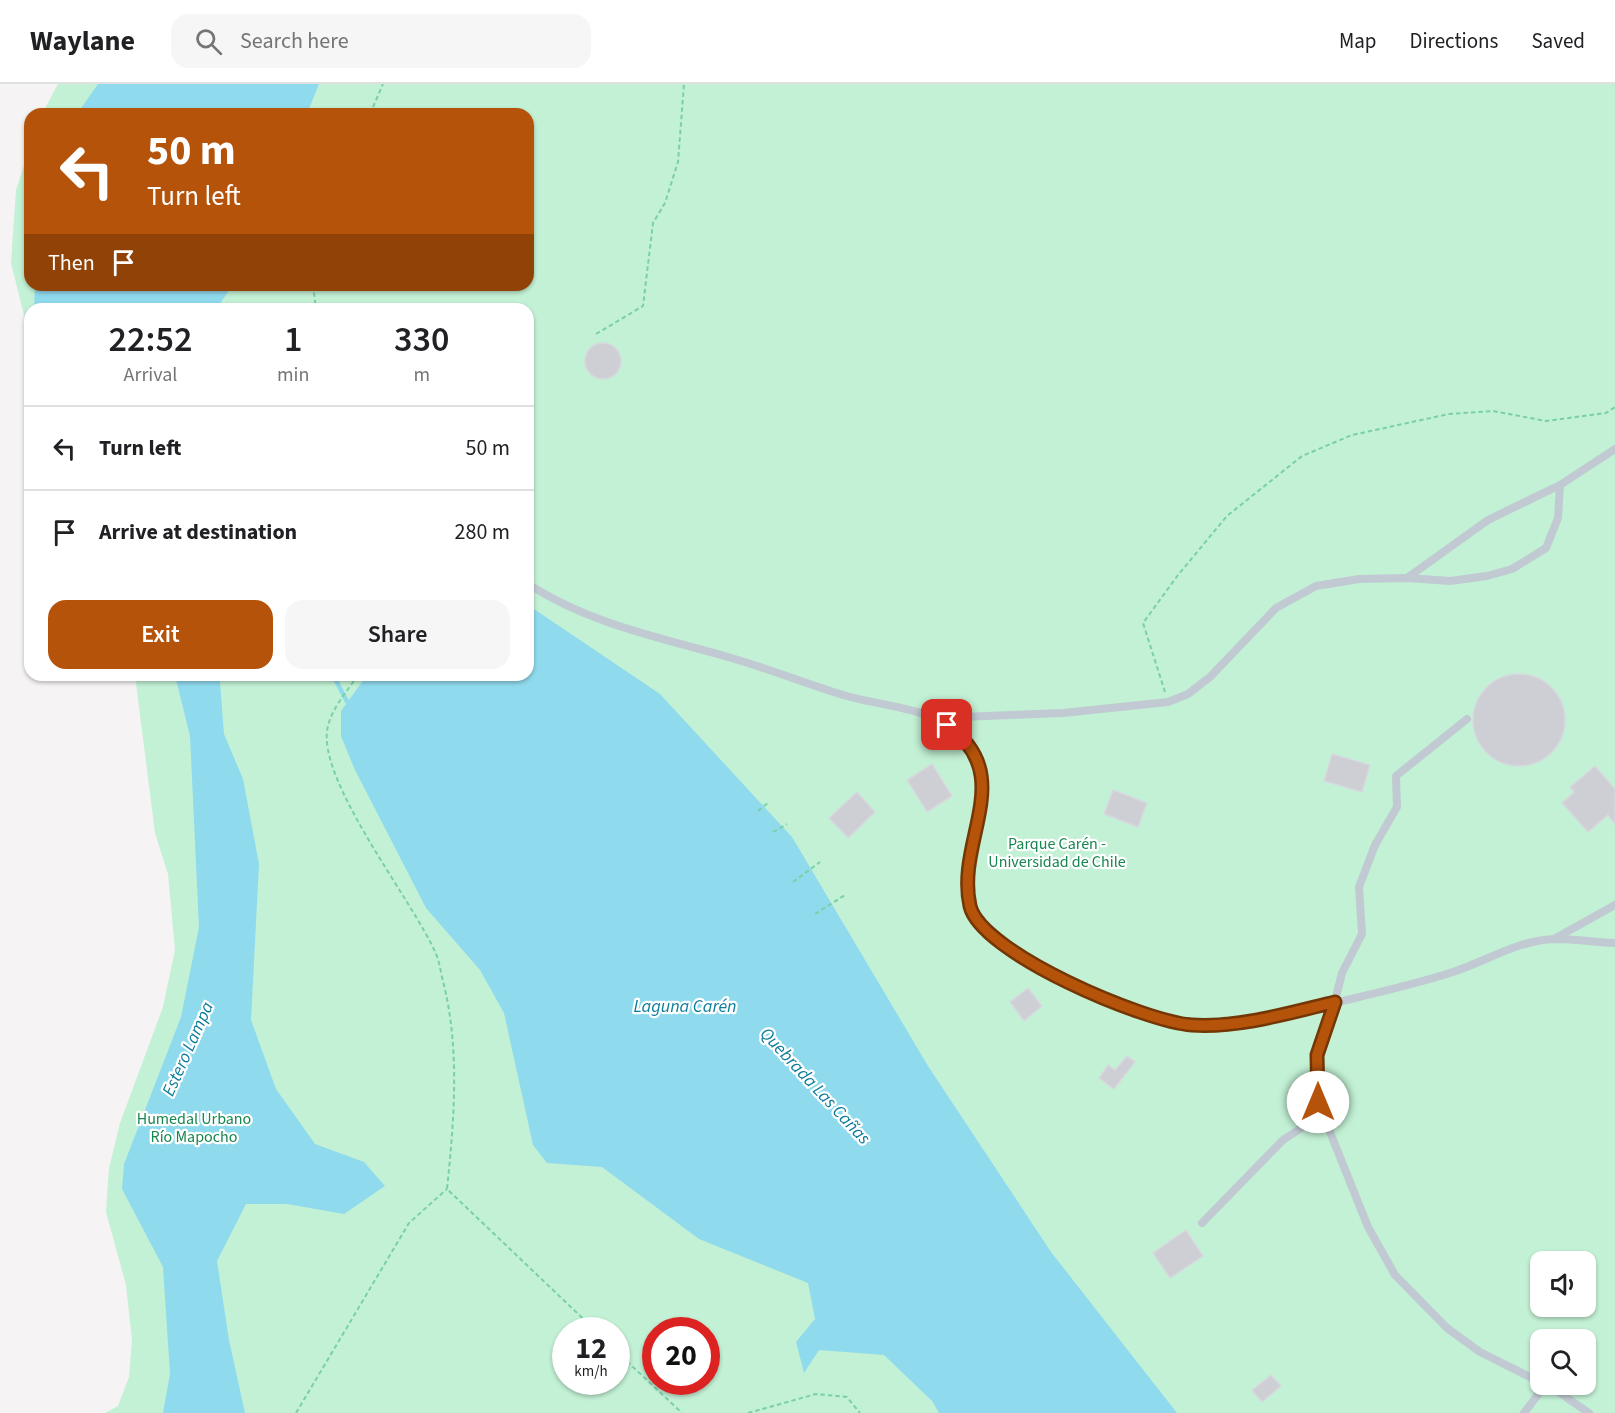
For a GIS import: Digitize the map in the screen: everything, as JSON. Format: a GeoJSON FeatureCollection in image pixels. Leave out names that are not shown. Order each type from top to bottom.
{"type":"FeatureCollection","features":[{"type":"Feature","properties":{"kind":"lane"},"geometry":{"type":"LineString","coordinates":[[1407,578],[1488,520],[1560,485],[1615,449]]}},
{"type":"Feature","properties":{"kind":"lane"},"geometry":{"type":"LineString","coordinates":[[534,588],[552,601],[610,625],[728,657],[844,695],[935,718],[1063,713],[1168,702],[1188,694],[1210,677],[1276,608],[1316,586],[1359,579],[1407,578],[1450,581],[1486,576],[1512,569],[1546,548],[1558,518],[1560,485]]}},
{"type":"Feature","properties":{"kind":"lane"},"geometry":{"type":"LineString","coordinates":[[935,718],[964,739],[976,758],[982,776],[983,795],[970,868],[970,908],[980,923],[1014,951],[1063,981],[1109,1002],[1171,1022],[1199,1025],[1252,1021],[1455,972],[1520,946],[1554,939],[1615,943]]}},
{"type":"Feature","properties":{"kind":"lane"},"geometry":{"type":"LineString","coordinates":[[1467,719],[1396,776],[1397,807],[1376,845],[1359,887],[1362,934],[1342,974],[1317,1055],[1318,1102],[1374,1241],[1402,1283],[1447,1328],[1480,1352],[1530,1377]]}},
{"type":"Feature","properties":{"kind":"lane"},"geometry":{"type":"LineString","coordinates":[[1554,939],[1615,905]]}},
{"type":"Feature","properties":{"kind":"lane"},"geometry":{"type":"LineString","coordinates":[[1202,1223],[1283,1140],[1303,1126],[1324,1121]]}},
{"type":"Feature","properties":{"kind":"lane"},"geometry":{"type":"LineString","coordinates":[[1524,1413],[1538,1395]]}},
{"type":"Feature","properties":{"kind":"lane"},"geometry":{"type":"LineString","coordinates":[[1562,1395],[1589,1413]]}},
{"type":"Feature","properties":{"kind":"path"},"geometry":{"type":"LineString","coordinates":[[373,108],[383,84]]}},
{"type":"Feature","properties":{"kind":"path"},"geometry":{"type":"LineString","coordinates":[[596,334],[643,306],[653,223],[665,203],[678,162],[684,84]]}},
{"type":"Feature","properties":{"kind":"path"},"geometry":{"type":"LineString","coordinates":[[1168,702],[1143,623],[1178,575],[1227,516],[1302,456],[1352,435],[1449,414],[1493,411],[1546,421],[1606,413],[1615,407]]}},
{"type":"Feature","properties":{"kind":"path"},"geometry":{"type":"LineString","coordinates":[[296,1413],[409,1223],[447,1189],[455,1076],[448,1006],[436,954],[335,775],[326,741],[327,727],[334,712],[354,681]]}},
{"type":"Feature","properties":{"kind":"path"},"geometry":{"type":"LineString","coordinates":[[758,811],[769,802]]}},
{"type":"Feature","properties":{"kind":"path"},"geometry":{"type":"LineString","coordinates":[[773,832],[787,824]]}},
{"type":"Feature","properties":{"kind":"path"},"geometry":{"type":"LineString","coordinates":[[793,882],[820,862]]}},
{"type":"Feature","properties":{"kind":"path"},"geometry":{"type":"LineString","coordinates":[[815,914],[845,895]]}},
{"type":"Feature","properties":{"kind":"path"},"geometry":{"type":"LineString","coordinates":[[447,1189],[582,1317]]}},
{"type":"Feature","properties":{"kind":"path"},"geometry":{"type":"LineString","coordinates":[[630,1364],[682,1413]]}},
{"type":"Feature","properties":{"kind":"path"},"geometry":{"type":"LineString","coordinates":[[748,1413],[816,1394],[847,1397],[860,1413]]}},
{"type":"Feature","properties":{"kind":"green space","name":"Parque Carén - Universidad de Chile"},"geometry":{"type":"Polygon","coordinates":[[[58,84],[1615,84],[1615,1413],[105,1413],[118,1406],[129,1377],[132,1340],[126,1285],[106,1212],[109,1168],[120,1123],[163,1007],[175,950],[168,874],[155,833],[136,681],[534,681],[534,303],[24,303],[24,315],[11,263],[16,190],[24,165],[24,291],[534,291],[534,108],[45,108],[58,84]]]}},
{"type":"Feature","properties":{"kind":"water"},"geometry":{"type":"Polygon","coordinates":[[[98,84],[319,84],[309,108],[81,108],[98,84]]]}},
{"type":"Feature","properties":{"kind":"water"},"geometry":{"type":"Polygon","coordinates":[[[35,291],[229,291],[220,303],[34,303],[35,291]]]}},
{"type":"Feature","properties":{"kind":"water","name":"Laguna Carén"},"geometry":{"type":"Polygon","coordinates":[[[534,609],[660,694],[792,837],[928,1066],[1051,1252],[1177,1413],[939,1413],[932,1401],[884,1355],[819,1350],[804,1373],[796,1342],[815,1319],[808,1283],[699,1239],[602,1167],[547,1163],[533,1145],[504,1013],[480,970],[426,908],[354,768],[341,736],[341,711],[363,681],[534,681],[534,609]]]}},
{"type":"Feature","properties":{"kind":"water","name":"Humedal Urbano Río Mapocho"},"geometry":{"type":"Polygon","coordinates":[[[176,681],[221,681],[224,734],[243,779],[259,864],[251,1020],[276,1089],[315,1144],[364,1162],[385,1186],[344,1214],[287,1204],[246,1204],[217,1261],[229,1340],[245,1413],[163,1413],[170,1374],[163,1267],[122,1189],[124,1164],[181,1017],[199,927],[190,736],[176,681]]]}},
{"type":"Feature","properties":{"kind":"building"},"geometry":{"type":"Polygon","coordinates":[[[603,343],[616,348],[621,361],[616,374],[603,379],[590,374],[585,361],[590,348],[603,343]]]}},
{"type":"Feature","properties":{"kind":"building"},"geometry":{"type":"Polygon","coordinates":[[[1519,674],[1537,677],[1552,687],[1562,702],[1565,720],[1562,738],[1552,753],[1537,763],[1519,766],[1501,763],[1486,753],[1476,738],[1473,720],[1476,702],[1486,687],[1501,677],[1519,674]]]}},
{"type":"Feature","properties":{"kind":"building"},"geometry":{"type":"Polygon","coordinates":[[[1332,754],[1370,765],[1362,792],[1324,781],[1332,754]]]}},
{"type":"Feature","properties":{"kind":"building"},"geometry":{"type":"Polygon","coordinates":[[[932,764],[952,796],[927,812],[907,780],[932,764]]]}},
{"type":"Feature","properties":{"kind":"building"},"geometry":{"type":"Polygon","coordinates":[[[1595,766],[1615,789],[1615,824],[1608,815],[1588,832],[1562,803],[1574,792],[1570,787],[1595,766]]]}},
{"type":"Feature","properties":{"kind":"building"},"geometry":{"type":"Polygon","coordinates":[[[1113,790],[1147,803],[1138,827],[1104,814],[1113,790]]]}},
{"type":"Feature","properties":{"kind":"building"},"geometry":{"type":"Polygon","coordinates":[[[857,792],[875,812],[848,838],[829,818],[857,792]]]}},
{"type":"Feature","properties":{"kind":"building"},"geometry":{"type":"Polygon","coordinates":[[[1028,988],[1042,1006],[1024,1021],[1010,1002],[1028,988]]]}},
{"type":"Feature","properties":{"kind":"building"},"geometry":{"type":"Polygon","coordinates":[[[1127,1056],[1135,1062],[1114,1089],[1099,1078],[1108,1065],[1115,1070],[1127,1056]]]}},
{"type":"Feature","properties":{"kind":"building"},"geometry":{"type":"Polygon","coordinates":[[[1186,1230],[1203,1256],[1170,1278],[1153,1253],[1186,1230]]]}},
{"type":"Feature","properties":{"kind":"building"},"geometry":{"type":"Polygon","coordinates":[[[1271,1375],[1281,1386],[1262,1402],[1252,1390],[1271,1375]]]}},
{"type":"Feature","properties":{"kind":"waterway","name":"Quebrada Las Cañas"},"geometry":{"type":"LineString","coordinates":[[336,681],[350,707]]}},
{"type":"Feature","properties":{"kind":"route"},"geometry":{"type":"LineString","coordinates":[[947,725],[956,731],[971,748],[981,770],[983,795],[968,889],[970,908],[980,923],[1014,951],[1063,981],[1109,1002],[1161,1020],[1191,1025],[1252,1021],[1335,1002],[1317,1055],[1318,1102]]}},
{"type":"Feature","properties":{"kind":"water label","name":"Estero Lampa"},"geometry":{"type":"Point","coordinates":[188,1049]}}]}
